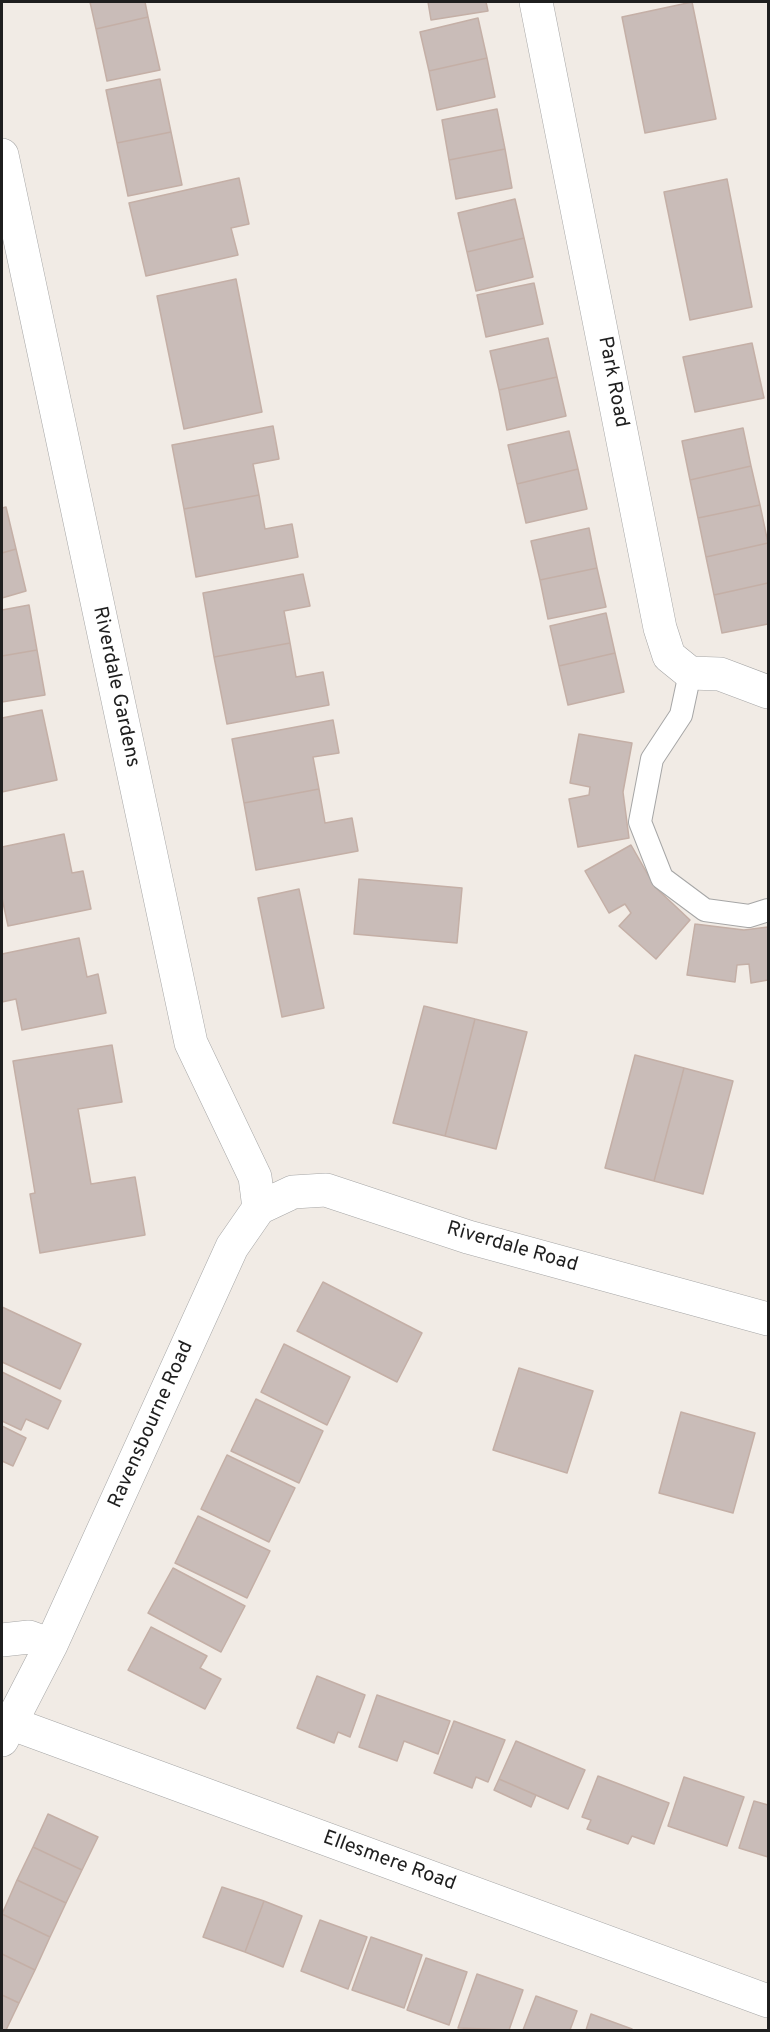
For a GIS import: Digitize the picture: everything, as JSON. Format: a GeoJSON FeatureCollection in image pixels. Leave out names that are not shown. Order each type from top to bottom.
{"type":"FeatureCollection","features":[{"type":"Feature","properties":{"kind":"street","name":"Park Road"},"geometry":{"type":"LineString","coordinates":[[536,2],[660,628],[669,656],[690,673]]}},
{"type":"Feature","properties":{"kind":"street","name":"Riverdale Gardens"},"geometry":{"type":"LineString","coordinates":[[2,155],[191,1043],[255,1177],[259,1208]]}},
{"type":"Feature","properties":{"kind":"street"},"geometry":{"type":"LineString","coordinates":[[690,673],[720,674],[768,692]]}},
{"type":"Feature","properties":{"kind":"street","name":"Riverdale Road"},"geometry":{"type":"LineString","coordinates":[[259,1208],[293,1192],[326,1190],[468,1237],[768,1319]]}},
{"type":"Feature","properties":{"kind":"street","name":"Ravensbourne Road"},"geometry":{"type":"LineString","coordinates":[[6,1731],[51,1646],[232,1247],[259,1208]]}},
{"type":"Feature","properties":{"kind":"street"},"geometry":{"type":"LineString","coordinates":[[2,1640],[28,1637],[51,1646]]}},
{"type":"Feature","properties":{"kind":"street","name":"Ellesmere Road"},"geometry":{"type":"LineString","coordinates":[[6,1731],[768,2001]]}},
{"type":"Feature","properties":{"kind":"lane"},"geometry":{"type":"LineString","coordinates":[[690,673],[681,715],[652,759],[640,822],[662,878],[705,910],[749,916],[768,910]]}},
{"type":"Feature","properties":{"kind":"building"},"geometry":{"type":"Polygon","coordinates":[[[90,2],[145,2],[148,17],[96,29],[90,2]]]}},
{"type":"Feature","properties":{"kind":"building"},"geometry":{"type":"Polygon","coordinates":[[[428,2],[486,2],[488,11],[431,20],[428,2]]]}},
{"type":"Feature","properties":{"kind":"building"},"geometry":{"type":"Polygon","coordinates":[[[692,2],[716,119],[645,133],[622,17],[692,2]]]}},
{"type":"Feature","properties":{"kind":"building"},"geometry":{"type":"Polygon","coordinates":[[[148,17],[160,70],[107,81],[96,29],[148,17]]]}},
{"type":"Feature","properties":{"kind":"building"},"geometry":{"type":"Polygon","coordinates":[[[478,18],[487,58],[429,71],[420,32],[478,18]]]}},
{"type":"Feature","properties":{"kind":"building"},"geometry":{"type":"Polygon","coordinates":[[[487,58],[495,97],[437,110],[429,71],[487,58]]]}},
{"type":"Feature","properties":{"kind":"building"},"geometry":{"type":"Polygon","coordinates":[[[160,79],[171,132],[117,143],[106,90],[160,79]]]}},
{"type":"Feature","properties":{"kind":"building"},"geometry":{"type":"Polygon","coordinates":[[[497,109],[505,149],[449,160],[442,120],[497,109]]]}},
{"type":"Feature","properties":{"kind":"building"},"geometry":{"type":"Polygon","coordinates":[[[171,132],[182,185],[128,196],[117,143],[171,132]]]}},
{"type":"Feature","properties":{"kind":"building"},"geometry":{"type":"Polygon","coordinates":[[[505,149],[512,188],[456,199],[449,160],[505,149]]]}},
{"type":"Feature","properties":{"kind":"building"},"geometry":{"type":"Polygon","coordinates":[[[239,178],[249,224],[231,228],[238,255],[146,276],[129,203],[239,178]]]}},
{"type":"Feature","properties":{"kind":"building"},"geometry":{"type":"Polygon","coordinates":[[[727,179],[752,307],[690,320],[664,192],[727,179]]]}},
{"type":"Feature","properties":{"kind":"building"},"geometry":{"type":"Polygon","coordinates":[[[515,199],[524,238],[467,252],[458,213],[515,199]]]}},
{"type":"Feature","properties":{"kind":"building"},"geometry":{"type":"Polygon","coordinates":[[[524,238],[533,277],[476,291],[467,252],[524,238]]]}},
{"type":"Feature","properties":{"kind":"building"},"geometry":{"type":"Polygon","coordinates":[[[236,279],[262,412],[184,429],[157,296],[236,279]]]}},
{"type":"Feature","properties":{"kind":"building"},"geometry":{"type":"Polygon","coordinates":[[[534,283],[543,324],[486,337],[477,295],[534,283]]]}},
{"type":"Feature","properties":{"kind":"building"},"geometry":{"type":"Polygon","coordinates":[[[548,338],[557,377],[499,390],[490,351],[548,338]]]}},
{"type":"Feature","properties":{"kind":"building"},"geometry":{"type":"Polygon","coordinates":[[[752,343],[764,398],[695,412],[683,357],[752,343]]]}},
{"type":"Feature","properties":{"kind":"building"},"geometry":{"type":"Polygon","coordinates":[[[557,377],[566,416],[507,430],[499,390],[557,377]]]}},
{"type":"Feature","properties":{"kind":"building"},"geometry":{"type":"Polygon","coordinates":[[[273,426],[279,459],[253,464],[259,495],[184,509],[172,445],[273,426]]]}},
{"type":"Feature","properties":{"kind":"building"},"geometry":{"type":"Polygon","coordinates":[[[743,428],[751,466],[690,480],[682,441],[743,428]]]}},
{"type":"Feature","properties":{"kind":"building"},"geometry":{"type":"Polygon","coordinates":[[[569,431],[578,469],[517,484],[508,445],[569,431]]]}},
{"type":"Feature","properties":{"kind":"building"},"geometry":{"type":"Polygon","coordinates":[[[751,466],[760,505],[698,518],[690,480],[751,466]]]}},
{"type":"Feature","properties":{"kind":"building"},"geometry":{"type":"Polygon","coordinates":[[[578,469],[587,509],[526,523],[517,484],[578,469]]]}},
{"type":"Feature","properties":{"kind":"building"},"geometry":{"type":"Polygon","coordinates":[[[259,495],[265,529],[292,524],[298,557],[196,577],[184,509],[259,495]]]}},
{"type":"Feature","properties":{"kind":"building"},"geometry":{"type":"Polygon","coordinates":[[[760,505],[768,543],[706,557],[698,518],[760,505]]]}},
{"type":"Feature","properties":{"kind":"building"},"geometry":{"type":"Polygon","coordinates":[[[6,507],[16,549],[2,553],[2,508],[6,507]]]}},
{"type":"Feature","properties":{"kind":"building"},"geometry":{"type":"Polygon","coordinates":[[[589,528],[597,568],[540,580],[531,541],[589,528]]]}},
{"type":"Feature","properties":{"kind":"building"},"geometry":{"type":"Polygon","coordinates":[[[768,543],[768,583],[714,595],[706,557],[768,543]]]}},
{"type":"Feature","properties":{"kind":"building"},"geometry":{"type":"Polygon","coordinates":[[[16,549],[26,591],[2,598],[2,553],[16,549]]]}},
{"type":"Feature","properties":{"kind":"building"},"geometry":{"type":"Polygon","coordinates":[[[597,568],[606,607],[548,619],[540,580],[597,568]]]}},
{"type":"Feature","properties":{"kind":"building"},"geometry":{"type":"Polygon","coordinates":[[[303,574],[310,606],[284,611],[290,643],[214,657],[203,593],[303,574]]]}},
{"type":"Feature","properties":{"kind":"building"},"geometry":{"type":"Polygon","coordinates":[[[768,583],[768,624],[722,633],[714,595],[768,583]]]}},
{"type":"Feature","properties":{"kind":"building"},"geometry":{"type":"Polygon","coordinates":[[[29,605],[37,650],[2,656],[2,610],[29,605]]]}},
{"type":"Feature","properties":{"kind":"building"},"geometry":{"type":"Polygon","coordinates":[[[606,613],[615,653],[559,666],[550,626],[606,613]]]}},
{"type":"Feature","properties":{"kind":"building"},"geometry":{"type":"Polygon","coordinates":[[[290,643],[296,677],[323,672],[329,705],[227,724],[214,657],[290,643]]]}},
{"type":"Feature","properties":{"kind":"building"},"geometry":{"type":"Polygon","coordinates":[[[37,650],[45,695],[2,702],[2,656],[37,650]]]}},
{"type":"Feature","properties":{"kind":"building"},"geometry":{"type":"Polygon","coordinates":[[[615,653],[624,692],[568,705],[559,666],[615,653]]]}},
{"type":"Feature","properties":{"kind":"building"},"geometry":{"type":"Polygon","coordinates":[[[42,710],[57,780],[2,792],[2,718],[42,710]]]}},
{"type":"Feature","properties":{"kind":"building"},"geometry":{"type":"Polygon","coordinates":[[[333,720],[339,753],[313,757],[319,789],[244,803],[232,739],[333,720]]]}},
{"type":"Feature","properties":{"kind":"building"},"geometry":{"type":"Polygon","coordinates":[[[579,734],[632,743],[623,792],[629,838],[578,847],[569,799],[589,795],[590,787],[570,783],[579,734]]]}},
{"type":"Feature","properties":{"kind":"building"},"geometry":{"type":"Polygon","coordinates":[[[319,789],[325,823],[352,818],[358,851],[256,870],[244,803],[319,789]]]}},
{"type":"Feature","properties":{"kind":"building"},"geometry":{"type":"Polygon","coordinates":[[[64,834],[72,873],[83,871],[91,909],[8,926],[2,898],[2,847],[64,834]]]}},
{"type":"Feature","properties":{"kind":"building"},"geometry":{"type":"Polygon","coordinates":[[[631,845],[655,887],[690,920],[656,959],[619,926],[631,913],[625,904],[609,913],[585,871],[631,845]]]}},
{"type":"Feature","properties":{"kind":"building"},"geometry":{"type":"Polygon","coordinates":[[[359,879],[462,888],[457,943],[354,934],[359,879]]]}},
{"type":"Feature","properties":{"kind":"building"},"geometry":{"type":"Polygon","coordinates":[[[299,889],[324,1008],[282,1017],[258,898],[299,889]]]}},
{"type":"Feature","properties":{"kind":"building"},"geometry":{"type":"Polygon","coordinates":[[[695,924],[744,930],[768,927],[768,980],[751,983],[749,964],[737,965],[735,982],[687,975],[695,924]]]}},
{"type":"Feature","properties":{"kind":"building"},"geometry":{"type":"Polygon","coordinates":[[[79,938],[87,977],[98,974],[106,1013],[22,1030],[16,999],[2,1002],[2,954],[79,938]]]}},
{"type":"Feature","properties":{"kind":"building"},"geometry":{"type":"Polygon","coordinates":[[[424,1006],[475,1019],[445,1136],[393,1123],[424,1006]]]}},
{"type":"Feature","properties":{"kind":"building"},"geometry":{"type":"Polygon","coordinates":[[[475,1019],[527,1032],[496,1149],[445,1136],[475,1019]]]}},
{"type":"Feature","properties":{"kind":"building"},"geometry":{"type":"Polygon","coordinates":[[[112,1045],[122,1102],[78,1109],[91,1184],[135,1177],[145,1235],[40,1253],[30,1194],[35,1193],[13,1061],[112,1045]]]}},
{"type":"Feature","properties":{"kind":"building"},"geometry":{"type":"Polygon","coordinates":[[[635,1055],[684,1068],[654,1181],[605,1168],[635,1055]]]}},
{"type":"Feature","properties":{"kind":"building"},"geometry":{"type":"Polygon","coordinates":[[[684,1068],[733,1081],[703,1194],[654,1181],[684,1068]]]}},
{"type":"Feature","properties":{"kind":"building"},"geometry":{"type":"Polygon","coordinates":[[[323,1282],[422,1333],[397,1382],[297,1331],[323,1282]]]}},
{"type":"Feature","properties":{"kind":"building"},"geometry":{"type":"Polygon","coordinates":[[[2,1307],[81,1344],[60,1389],[2,1362],[2,1307]]]}},
{"type":"Feature","properties":{"kind":"building"},"geometry":{"type":"Polygon","coordinates":[[[284,1344],[350,1377],[327,1425],[261,1392],[284,1344]]]}},
{"type":"Feature","properties":{"kind":"building"},"geometry":{"type":"Polygon","coordinates":[[[519,1368],[593,1391],[567,1473],[493,1450],[519,1368]]]}},
{"type":"Feature","properties":{"kind":"building"},"geometry":{"type":"Polygon","coordinates":[[[2,1372],[61,1401],[48,1429],[26,1419],[21,1430],[2,1421],[2,1372]]]}},
{"type":"Feature","properties":{"kind":"building"},"geometry":{"type":"Polygon","coordinates":[[[256,1399],[323,1431],[299,1483],[231,1451],[256,1399]]]}},
{"type":"Feature","properties":{"kind":"building"},"geometry":{"type":"Polygon","coordinates":[[[681,1412],[755,1433],[733,1513],[659,1493],[681,1412]]]}},
{"type":"Feature","properties":{"kind":"building"},"geometry":{"type":"Polygon","coordinates":[[[2,1426],[26,1438],[13,1466],[2,1461],[2,1426]]]}},
{"type":"Feature","properties":{"kind":"building"},"geometry":{"type":"Polygon","coordinates":[[[227,1455],[295,1488],[269,1542],[201,1509],[227,1455]]]}},
{"type":"Feature","properties":{"kind":"building"},"geometry":{"type":"Polygon","coordinates":[[[198,1516],[270,1551],[247,1598],[175,1563],[198,1516]]]}},
{"type":"Feature","properties":{"kind":"building"},"geometry":{"type":"Polygon","coordinates":[[[173,1568],[245,1606],[221,1652],[148,1613],[173,1568]]]}},
{"type":"Feature","properties":{"kind":"building"},"geometry":{"type":"Polygon","coordinates":[[[151,1627],[207,1656],[200,1668],[221,1679],[205,1709],[128,1670],[151,1627]]]}},
{"type":"Feature","properties":{"kind":"building"},"geometry":{"type":"Polygon","coordinates":[[[317,1676],[365,1695],[350,1737],[338,1732],[334,1743],[297,1728],[317,1676]]]}},
{"type":"Feature","properties":{"kind":"building"},"geometry":{"type":"Polygon","coordinates":[[[377,1695],[450,1721],[438,1754],[404,1741],[397,1761],[359,1747],[377,1695]]]}},
{"type":"Feature","properties":{"kind":"building"},"geometry":{"type":"Polygon","coordinates":[[[454,1721],[505,1740],[488,1782],[476,1777],[472,1788],[434,1773],[454,1721]]]}},
{"type":"Feature","properties":{"kind":"building"},"geometry":{"type":"Polygon","coordinates":[[[516,1741],[585,1770],[568,1809],[499,1779],[516,1741]]]}},
{"type":"Feature","properties":{"kind":"building"},"geometry":{"type":"Polygon","coordinates":[[[598,1776],[669,1803],[654,1844],[632,1836],[628,1844],[587,1829],[591,1820],[582,1817],[598,1776]]]}},
{"type":"Feature","properties":{"kind":"building"},"geometry":{"type":"Polygon","coordinates":[[[684,1777],[744,1797],[727,1846],[668,1826],[684,1777]]]}},
{"type":"Feature","properties":{"kind":"building"},"geometry":{"type":"Polygon","coordinates":[[[499,1779],[536,1795],[531,1807],[494,1790],[499,1779]]]}},
{"type":"Feature","properties":{"kind":"building"},"geometry":{"type":"Polygon","coordinates":[[[754,1801],[768,1805],[768,1857],[739,1848],[754,1801]]]}},
{"type":"Feature","properties":{"kind":"building"},"geometry":{"type":"Polygon","coordinates":[[[48,1814],[98,1837],[82,1870],[33,1847],[48,1814]]]}},
{"type":"Feature","properties":{"kind":"building"},"geometry":{"type":"Polygon","coordinates":[[[33,1847],[82,1870],[66,1903],[17,1880],[33,1847]]]}},
{"type":"Feature","properties":{"kind":"building"},"geometry":{"type":"Polygon","coordinates":[[[17,1880],[66,1903],[50,1937],[2,1914],[17,1880]]]}},
{"type":"Feature","properties":{"kind":"building"},"geometry":{"type":"Polygon","coordinates":[[[222,1887],[264,1901],[245,1952],[203,1937],[222,1887]]]}},
{"type":"Feature","properties":{"kind":"building"},"geometry":{"type":"Polygon","coordinates":[[[264,1901],[302,1916],[283,1967],[245,1952],[264,1901]]]}},
{"type":"Feature","properties":{"kind":"building"},"geometry":{"type":"Polygon","coordinates":[[[2,1914],[50,1937],[35,1970],[2,1954],[2,1914]]]}},
{"type":"Feature","properties":{"kind":"building"},"geometry":{"type":"Polygon","coordinates":[[[320,1920],[367,1937],[348,1989],[301,1971],[320,1920]]]}},
{"type":"Feature","properties":{"kind":"building"},"geometry":{"type":"Polygon","coordinates":[[[371,1937],[422,1955],[404,2008],[352,1990],[371,1937]]]}},
{"type":"Feature","properties":{"kind":"building"},"geometry":{"type":"Polygon","coordinates":[[[2,1954],[35,1970],[19,2003],[2,1995],[2,1954]]]}},
{"type":"Feature","properties":{"kind":"building"},"geometry":{"type":"Polygon","coordinates":[[[426,1958],[467,1972],[449,2025],[407,2010],[426,1958]]]}},
{"type":"Feature","properties":{"kind":"building"},"geometry":{"type":"Polygon","coordinates":[[[477,1974],[523,1990],[509,2030],[458,2028],[477,1974]]]}},
{"type":"Feature","properties":{"kind":"building"},"geometry":{"type":"Polygon","coordinates":[[[2,1995],[19,2003],[6,2030],[2,2030],[2,1995]]]}},
{"type":"Feature","properties":{"kind":"building"},"geometry":{"type":"Polygon","coordinates":[[[536,1996],[577,2011],[570,2030],[523,2030],[536,1996]]]}},
{"type":"Feature","properties":{"kind":"building"},"geometry":{"type":"Polygon","coordinates":[[[591,2014],[632,2029],[586,2030],[591,2014]]]}}]}
